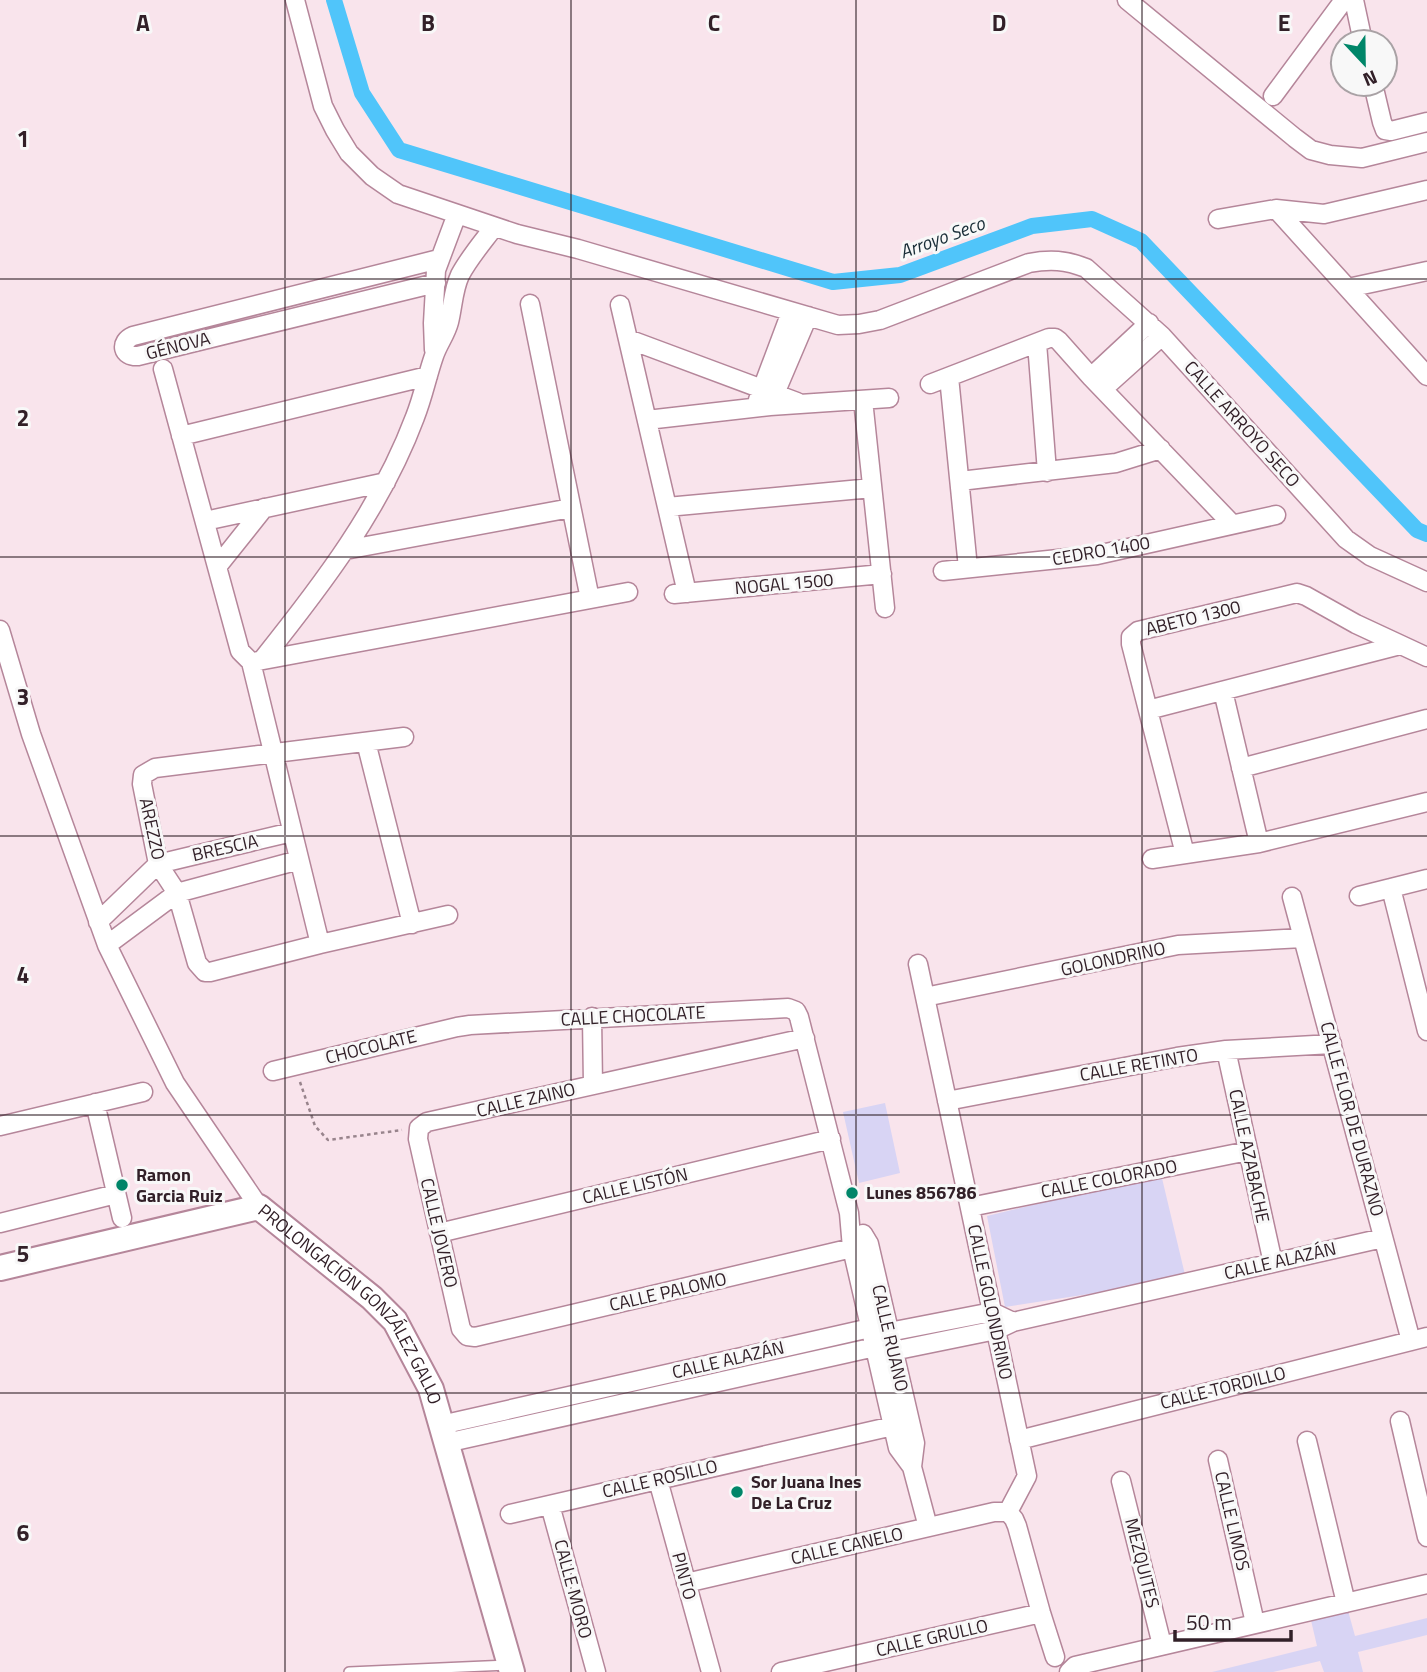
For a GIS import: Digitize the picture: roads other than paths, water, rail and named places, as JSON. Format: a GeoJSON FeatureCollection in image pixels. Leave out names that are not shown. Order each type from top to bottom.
{"type":"FeatureCollection","features":[{"type":"Feature","properties":{"kind":"street"},"geometry":{"type":"LineString","coordinates":[[295,0],[323,106],[335,130],[349,153],[372,176],[398,194],[517,234],[578,249],[800,314],[765,399]]}},
{"type":"Feature","properties":{"kind":"street"},"geometry":{"type":"LineString","coordinates":[[1127,0],[1294,138],[1311,149],[1330,155],[1362,158],[1427,142]]}},
{"type":"Feature","properties":{"kind":"street"},"geometry":{"type":"LineString","coordinates":[[1273,96],[1345,0]]}},
{"type":"Feature","properties":{"kind":"street"},"geometry":{"type":"LineString","coordinates":[[1354,0],[1360,28]]}},
{"type":"Feature","properties":{"kind":"street"},"geometry":{"type":"LineString","coordinates":[[1376,98],[1385,130],[1391,131],[1427,122]]}},
{"type":"Feature","properties":{"kind":"street"},"geometry":{"type":"LineString","coordinates":[[1218,219],[1276,209],[1324,214],[1427,190]]}},
{"type":"Feature","properties":{"kind":"street"},"geometry":{"type":"LineString","coordinates":[[1276,209],[1425,369]]}},
{"type":"Feature","properties":{"kind":"street"},"geometry":{"type":"LineString","coordinates":[[435,354],[433,323],[436,270],[457,214]]}},
{"type":"Feature","properties":{"kind":"street"},"geometry":{"type":"LineString","coordinates":[[1309,244],[1311,227],[1324,214]]}},
{"type":"Feature","properties":{"kind":"street"},"geometry":{"type":"LineString","coordinates":[[256,661],[309,601],[366,519],[415,418],[435,354],[448,325],[460,277],[494,227]]}},
{"type":"Feature","properties":{"kind":"street","name":"GÉNOVA"},"geometry":{"type":"LineString","coordinates":[[436,282],[166,349],[132,356],[124,349],[127,338],[162,328],[439,259]]}},
{"type":"Feature","properties":{"kind":"street","name":"CALLE ARROYO SECO"},"geometry":{"type":"LineString","coordinates":[[800,314],[838,325],[859,324],[880,320],[1029,263],[1045,260],[1073,262],[1086,268],[1162,336],[1346,539],[1370,556],[1427,582]]}},
{"type":"Feature","properties":{"kind":"street"},"geometry":{"type":"LineString","coordinates":[[1348,288],[1427,271]]}},
{"type":"Feature","properties":{"kind":"street"},"geometry":{"type":"LineString","coordinates":[[296,295],[300,316]]}},
{"type":"Feature","properties":{"kind":"street"},"geometry":{"type":"LineString","coordinates":[[530,304],[590,599]]}},
{"type":"Feature","properties":{"kind":"street","name":"NOGAL 1500"},"geometry":{"type":"LineString","coordinates":[[620,306],[667,507],[681,594],[881,574]]}},
{"type":"Feature","properties":{"kind":"street"},"geometry":{"type":"LineString","coordinates":[[1097,383],[1149,323]]}},
{"type":"Feature","properties":{"kind":"street"},"geometry":{"type":"LineString","coordinates":[[162,328],[166,349]]}},
{"type":"Feature","properties":{"kind":"street"},"geometry":{"type":"LineString","coordinates":[[1097,383],[1162,336]]}},
{"type":"Feature","properties":{"kind":"street"},"geometry":{"type":"LineString","coordinates":[[930,384],[1055,338],[1233,524]]}},
{"type":"Feature","properties":{"kind":"street"},"geometry":{"type":"LineString","coordinates":[[628,339],[765,399],[803,404],[889,398]]}},
{"type":"Feature","properties":{"kind":"street"},"geometry":{"type":"LineString","coordinates":[[1037,343],[1047,472]]}},
{"type":"Feature","properties":{"kind":"street"},"geometry":{"type":"LineString","coordinates":[[163,369],[240,651],[256,661],[628,592]]}},
{"type":"Feature","properties":{"kind":"street"},"geometry":{"type":"LineString","coordinates":[[181,436],[428,376]]}},
{"type":"Feature","properties":{"kind":"street"},"geometry":{"type":"LineString","coordinates":[[949,377],[968,568]]}},
{"type":"Feature","properties":{"kind":"street"},"geometry":{"type":"LineString","coordinates":[[647,420],[765,399]]}},
{"type":"Feature","properties":{"kind":"street"},"geometry":{"type":"LineString","coordinates":[[863,400],[885,608]]}},
{"type":"Feature","properties":{"kind":"street"},"geometry":{"type":"LineString","coordinates":[[960,481],[1116,463],[1161,449]]}},
{"type":"Feature","properties":{"kind":"street"},"geometry":{"type":"LineString","coordinates":[[205,521],[386,482]]}},
{"type":"Feature","properties":{"kind":"street"},"geometry":{"type":"LineString","coordinates":[[667,507],[872,488]]}},
{"type":"Feature","properties":{"kind":"street"},"geometry":{"type":"LineString","coordinates":[[217,568],[264,508]]}},
{"type":"Feature","properties":{"kind":"street"},"geometry":{"type":"LineString","coordinates":[[345,550],[571,508]]}},
{"type":"Feature","properties":{"kind":"street","name":"CEDRO 1400"},"geometry":{"type":"LineString","coordinates":[[943,571],[1097,555],[1276,515]]}},
{"type":"Feature","properties":{"kind":"street","name":"ABETO 1300"},"geometry":{"type":"LineString","coordinates":[[1185,854],[1131,644],[1131,637],[1138,631],[1297,593],[1400,645],[1425,653]]}},
{"type":"Feature","properties":{"kind":"street","name":"PROLONGACIÓN GONZÁLEZ GALLO"},"geometry":{"type":"LineString","coordinates":[[0,630],[31,734],[98,922],[175,1083],[259,1207],[372,1298],[396,1321],[431,1389],[511,1668]]}},
{"type":"Feature","properties":{"kind":"street"},"geometry":{"type":"LineString","coordinates":[[1148,710],[1400,645]]}},
{"type":"Feature","properties":{"kind":"street"},"geometry":{"type":"LineString","coordinates":[[256,661],[273,752],[320,944]]}},
{"type":"Feature","properties":{"kind":"street"},"geometry":{"type":"LineString","coordinates":[[1223,691],[1259,842]]}},
{"type":"Feature","properties":{"kind":"street"},"geometry":{"type":"LineString","coordinates":[[1241,768],[1427,719]]}},
{"type":"Feature","properties":{"kind":"street","name":"AREZZO"},"geometry":{"type":"LineString","coordinates":[[404,737],[155,768],[143,775],[142,783],[158,864],[177,893],[197,963],[205,972],[448,915]]}},
{"type":"Feature","properties":{"kind":"street"},"geometry":{"type":"LineString","coordinates":[[366,742],[412,924]]}},
{"type":"Feature","properties":{"kind":"street"},"geometry":{"type":"LineString","coordinates":[[1152,859],[1259,842],[1427,802]]}},
{"type":"Feature","properties":{"kind":"street","name":"BRESCIA"},"geometry":{"type":"LineString","coordinates":[[158,864],[292,832]]}},
{"type":"Feature","properties":{"kind":"street","name":"BRESCIA"},"geometry":{"type":"LineString","coordinates":[[107,945],[177,893],[299,860]]}},
{"type":"Feature","properties":{"kind":"street"},"geometry":{"type":"LineString","coordinates":[[98,922],[158,864]]}},
{"type":"Feature","properties":{"kind":"street"},"geometry":{"type":"LineString","coordinates":[[1359,896],[1427,879]]}},
{"type":"Feature","properties":{"kind":"street"},"geometry":{"type":"LineString","coordinates":[[1391,888],[1426,1027]]}},
{"type":"Feature","properties":{"kind":"street","name":"CALLE FLOR DE DURAZNO"},"geometry":{"type":"LineString","coordinates":[[1292,897],[1383,1238],[1419,1339]]}},
{"type":"Feature","properties":{"kind":"street","name":"GOLONDRINO"},"geometry":{"type":"LineString","coordinates":[[925,997],[1178,945],[1303,938]]}},
{"type":"Feature","properties":{"kind":"street","name":"CALLE GOLONDRINO"},"geometry":{"type":"LineString","coordinates":[[918,964],[1027,1476],[1008,1512]]}},
{"type":"Feature","properties":{"kind":"street","name":"CALLE CHOCOLATE"},"geometry":{"type":"LineString","coordinates":[[470,1025],[788,1008],[796,1011]]}},
{"type":"Feature","properties":{"kind":"street","name":"CALLE RUANO"},"geometry":{"type":"LineString","coordinates":[[796,1011],[849,1213],[889,1332],[915,1443],[912,1467]]}},
{"type":"Feature","properties":{"kind":"street"},"geometry":{"type":"LineString","coordinates":[[592,1017],[593,1085]]}},
{"type":"Feature","properties":{"kind":"street","name":"CHOCOLATE"},"geometry":{"type":"LineString","coordinates":[[273,1071],[470,1025]]}},
{"type":"Feature","properties":{"kind":"street","name":"CALLE ZAINO"},"geometry":{"type":"LineString","coordinates":[[419,1128],[427,1122],[804,1038]]}},
{"type":"Feature","properties":{"kind":"street","name":"CALLE RETINTO"},"geometry":{"type":"LineString","coordinates":[[947,1101],[1177,1057],[1226,1050],[1332,1044]]}},
{"type":"Feature","properties":{"kind":"street","name":"CALLE AZABACHE"},"geometry":{"type":"LineString","coordinates":[[1226,1050],[1273,1263]]}},
{"type":"Feature","properties":{"kind":"street"},"geometry":{"type":"LineString","coordinates":[[0,1126],[143,1092]]}},
{"type":"Feature","properties":{"kind":"street"},"geometry":{"type":"LineString","coordinates":[[95,1103],[122,1218]]}},
{"type":"Feature","properties":{"kind":"street","name":"CALLE JOVERO"},"geometry":{"type":"LineString","coordinates":[[419,1128],[418,1139],[461,1329],[467,1336]]}},
{"type":"Feature","properties":{"kind":"street","name":"CALLE LISTÓN"},"geometry":{"type":"LineString","coordinates":[[439,1233],[831,1139]]}},
{"type":"Feature","properties":{"kind":"street","name":"CALLE COLORADO"},"geometry":{"type":"LineString","coordinates":[[970,1206],[1248,1151]]}},
{"type":"Feature","properties":{"kind":"street"},"geometry":{"type":"LineString","coordinates":[[0,1223],[116,1194]]}},
{"type":"Feature","properties":{"kind":"street"},"geometry":{"type":"LineString","coordinates":[[0,1268],[259,1207]]}},
{"type":"Feature","properties":{"kind":"street","name":"CALLE ALAZÁN"},"geometry":{"type":"LineString","coordinates":[[444,1434],[875,1347],[893,1351],[996,1330],[1013,1322],[1383,1238]]}},
{"type":"Feature","properties":{"kind":"street","name":"CALLE RUANO"},"geometry":{"type":"LineString","coordinates":[[861,1246],[870,1328],[892,1426],[898,1448],[912,1467],[928,1527]]}},
{"type":"Feature","properties":{"kind":"street","name":"CALLE PALOMO"},"geometry":{"type":"LineString","coordinates":[[467,1336],[475,1338],[861,1246]]}},
{"type":"Feature","properties":{"kind":"street"},"geometry":{"type":"LineString","coordinates":[[992,1312],[1013,1322]]}},
{"type":"Feature","properties":{"kind":"street","name":"CALLE ALAZÁN"},"geometry":{"type":"LineString","coordinates":[[444,1434],[870,1328],[889,1332],[992,1312]]}},
{"type":"Feature","properties":{"kind":"street","name":"CALLE TORDILLO"},"geometry":{"type":"LineString","coordinates":[[1019,1440],[1419,1339]]}},
{"type":"Feature","properties":{"kind":"street"},"geometry":{"type":"LineString","coordinates":[[1399,1421],[1427,1537]]}},
{"type":"Feature","properties":{"kind":"street","name":"CALLE ROSILLO"},"geometry":{"type":"LineString","coordinates":[[510,1514],[892,1426]]}},
{"type":"Feature","properties":{"kind":"street"},"geometry":{"type":"LineString","coordinates":[[1307,1441],[1346,1602]]}},
{"type":"Feature","properties":{"kind":"street","name":"CALLE LIMOS"},"geometry":{"type":"LineString","coordinates":[[1217,1460],[1255,1623]]}},
{"type":"Feature","properties":{"kind":"street","name":"PINTO"},"geometry":{"type":"LineString","coordinates":[[658,1480],[711,1672]]}},
{"type":"Feature","properties":{"kind":"street","name":"MEZQUITES"},"geometry":{"type":"LineString","coordinates":[[1121,1481],[1161,1645]]}},
{"type":"Feature","properties":{"kind":"street","name":"CALLE MORO"},"geometry":{"type":"LineString","coordinates":[[550,1505],[596,1672]]}},
{"type":"Feature","properties":{"kind":"street","name":"CALLE CANELO"},"geometry":{"type":"LineString","coordinates":[[686,1583],[994,1512],[1008,1512]]}},
{"type":"Feature","properties":{"kind":"street"},"geometry":{"type":"LineString","coordinates":[[1008,1512],[1017,1527],[1055,1657]]}},
{"type":"Feature","properties":{"kind":"street"},"geometry":{"type":"LineString","coordinates":[[1069,1671],[1075,1667],[1161,1645],[1427,1584]]}},
{"type":"Feature","properties":{"kind":"street","name":"CALLE GRULLO"},"geometry":{"type":"LineString","coordinates":[[781,1672],[1041,1613]]}},
{"type":"Feature","properties":{"kind":"lane"},"geometry":{"type":"LineString","coordinates":[[349,1672],[511,1668]]}},
{"type":"Feature","properties":{"kind":"waterway","name":"Arroyo Seco"},"geometry":{"type":"LineString","coordinates":[[334,0],[362,93],[399,150],[833,282],[900,275],[1032,226],[1092,219],[1141,241],[1417,530],[1427,534]]}},
{"type":"Feature","properties":{"kind":"place","name":"Ramon Garcia Ruiz"},"geometry":{"type":"Point","coordinates":[122,1185]}},
{"type":"Feature","properties":{"kind":"place","name":"Lunes 856786"},"geometry":{"type":"Point","coordinates":[852,1193]}},
{"type":"Feature","properties":{"kind":"place","name":"Sor Juana Ines De La Cruz"},"geometry":{"type":"Point","coordinates":[737,1492]}}]}
